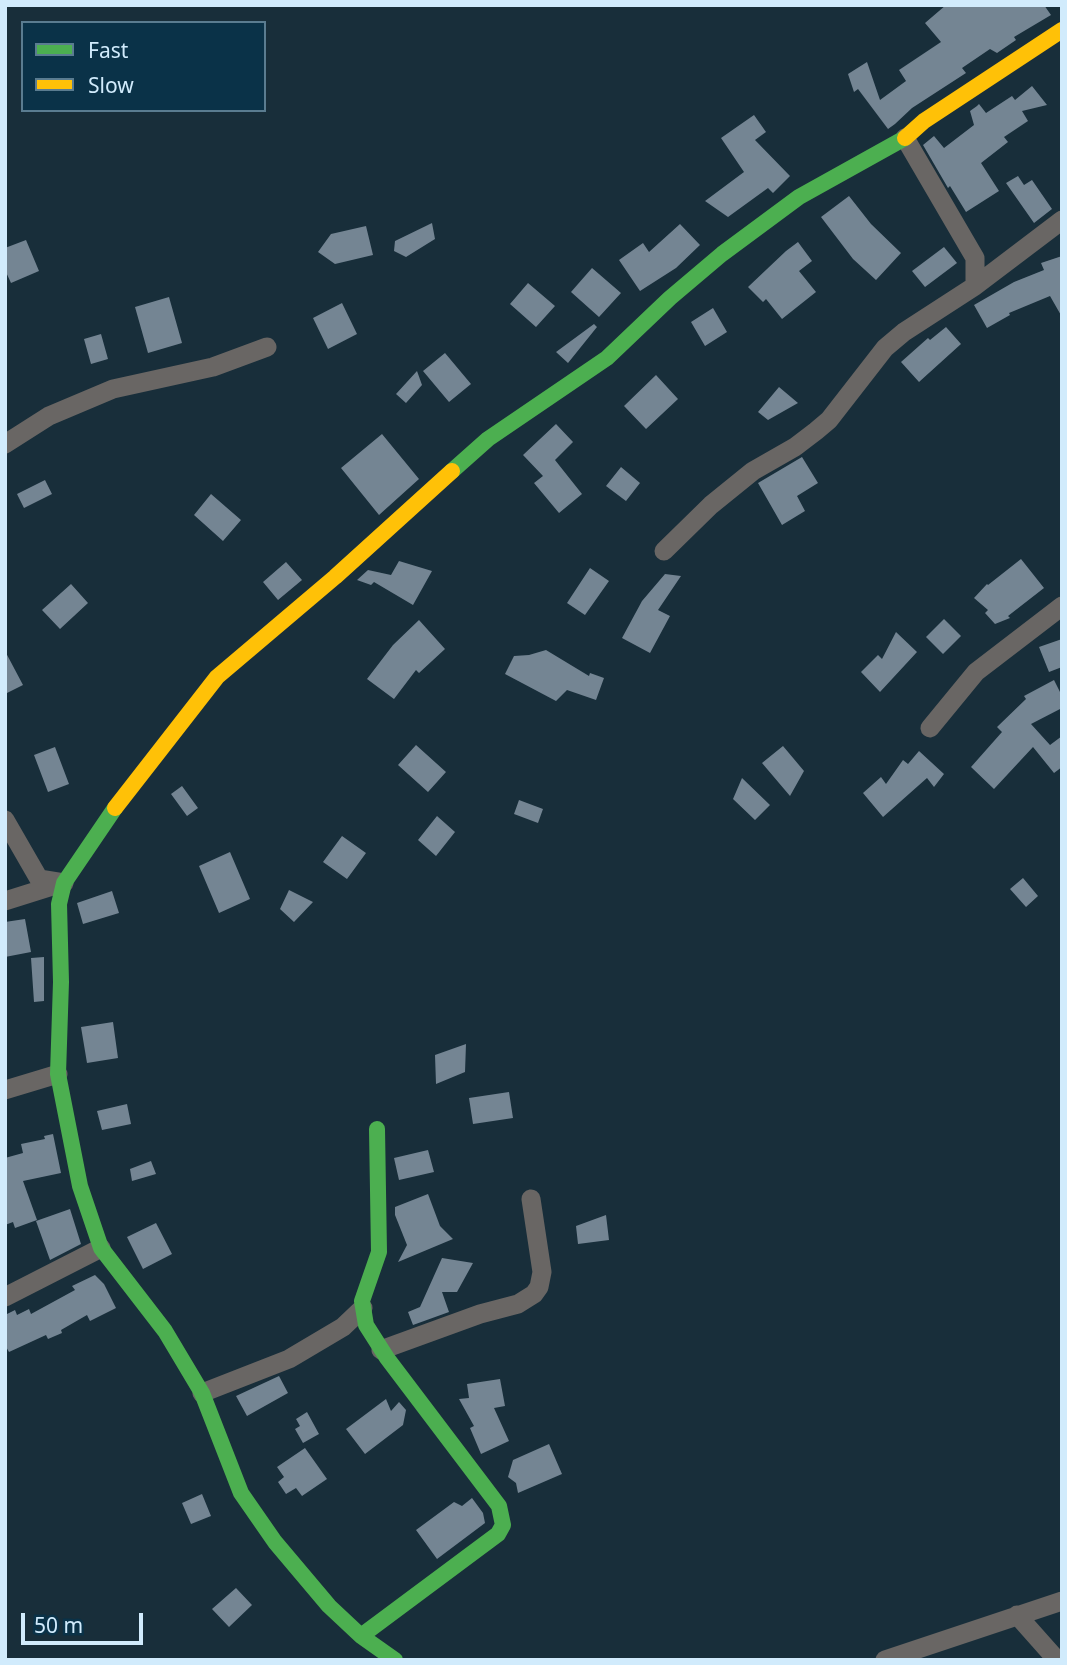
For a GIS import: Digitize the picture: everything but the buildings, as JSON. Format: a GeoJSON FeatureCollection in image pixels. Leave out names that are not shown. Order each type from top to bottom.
{"type":"FeatureCollection","features":[{"type":"Feature","properties":{"kind":"street"},"geometry":{"type":"LineString","coordinates":[[395,1660],[361,1636],[329,1606],[284,1553],[241,1493],[202,1393],[165,1331],[101,1248],[94,1232],[80,1186],[58,1074],[61,982],[59,905],[64,883],[116,806],[217,677],[335,577],[488,439],[607,358],[650,316],[722,254],[799,197],[905,138],[924,121],[1060,35]]}},
{"type":"Feature","properties":{"kind":"street"},"geometry":{"type":"LineString","coordinates":[[905,138],[975,258],[975,286]]}},
{"type":"Feature","properties":{"kind":"street"},"geometry":{"type":"LineString","coordinates":[[664,551],[711,505],[753,471],[817,431],[885,348],[904,332],[975,286],[1062,220]]}},
{"type":"Feature","properties":{"kind":"street"},"geometry":{"type":"LineString","coordinates":[[5,444],[49,416],[113,389],[212,367],[267,347]]}},
{"type":"Feature","properties":{"kind":"street"},"geometry":{"type":"LineString","coordinates":[[930,728],[976,671],[1062,606]]}},
{"type":"Feature","properties":{"kind":"street"},"geometry":{"type":"LineString","coordinates":[[5,820],[39,879],[64,883]]}},
{"type":"Feature","properties":{"kind":"street"},"geometry":{"type":"LineString","coordinates":[[5,901],[64,883]]}},
{"type":"Feature","properties":{"kind":"street"},"geometry":{"type":"LineString","coordinates":[[5,1090],[58,1074]]}},
{"type":"Feature","properties":{"kind":"street"},"geometry":{"type":"LineString","coordinates":[[361,1636],[498,1534],[503,1525],[499,1506],[381,1350],[365,1317],[362,1301],[379,1252],[377,1129]]}},
{"type":"Feature","properties":{"kind":"street"},"geometry":{"type":"LineString","coordinates":[[381,1350],[480,1314],[518,1304],[534,1294],[539,1287],[542,1272],[531,1199]]}},
{"type":"Feature","properties":{"kind":"street"},"geometry":{"type":"LineString","coordinates":[[5,1297],[101,1248]]}},
{"type":"Feature","properties":{"kind":"street"},"geometry":{"type":"LineString","coordinates":[[202,1393],[279,1364],[365,1317]]}},
{"type":"Feature","properties":{"kind":"street"},"geometry":{"type":"LineString","coordinates":[[885,1660],[1062,1601]]}},
{"type":"Feature","properties":{"kind":"street"},"geometry":{"type":"LineString","coordinates":[[1017,1615],[1058,1660]]}},
{"type":"Feature","properties":{"kind":"traffic: fast"},"geometry":{"type":"LineString","coordinates":[[452,471],[488,439],[607,358],[670,298],[722,254],[799,197],[905,138]]}},
{"type":"Feature","properties":{"kind":"traffic: fast"},"geometry":{"type":"LineString","coordinates":[[115,808],[64,883],[59,904],[61,982],[58,1074],[80,1186],[101,1248],[165,1331],[202,1393],[241,1493],[275,1542],[329,1606],[361,1636],[395,1660]]}},
{"type":"Feature","properties":{"kind":"traffic: fast"},"geometry":{"type":"LineString","coordinates":[[361,1636],[498,1534],[503,1525],[499,1506],[387,1358],[366,1325],[362,1301],[379,1252],[377,1129]]}},
{"type":"Feature","properties":{"kind":"traffic: slow"},"geometry":{"type":"LineString","coordinates":[[905,138],[924,121],[1062,30]]}},
{"type":"Feature","properties":{"kind":"traffic: slow"},"geometry":{"type":"LineString","coordinates":[[115,808],[217,677],[335,577],[452,471]]}}]}
